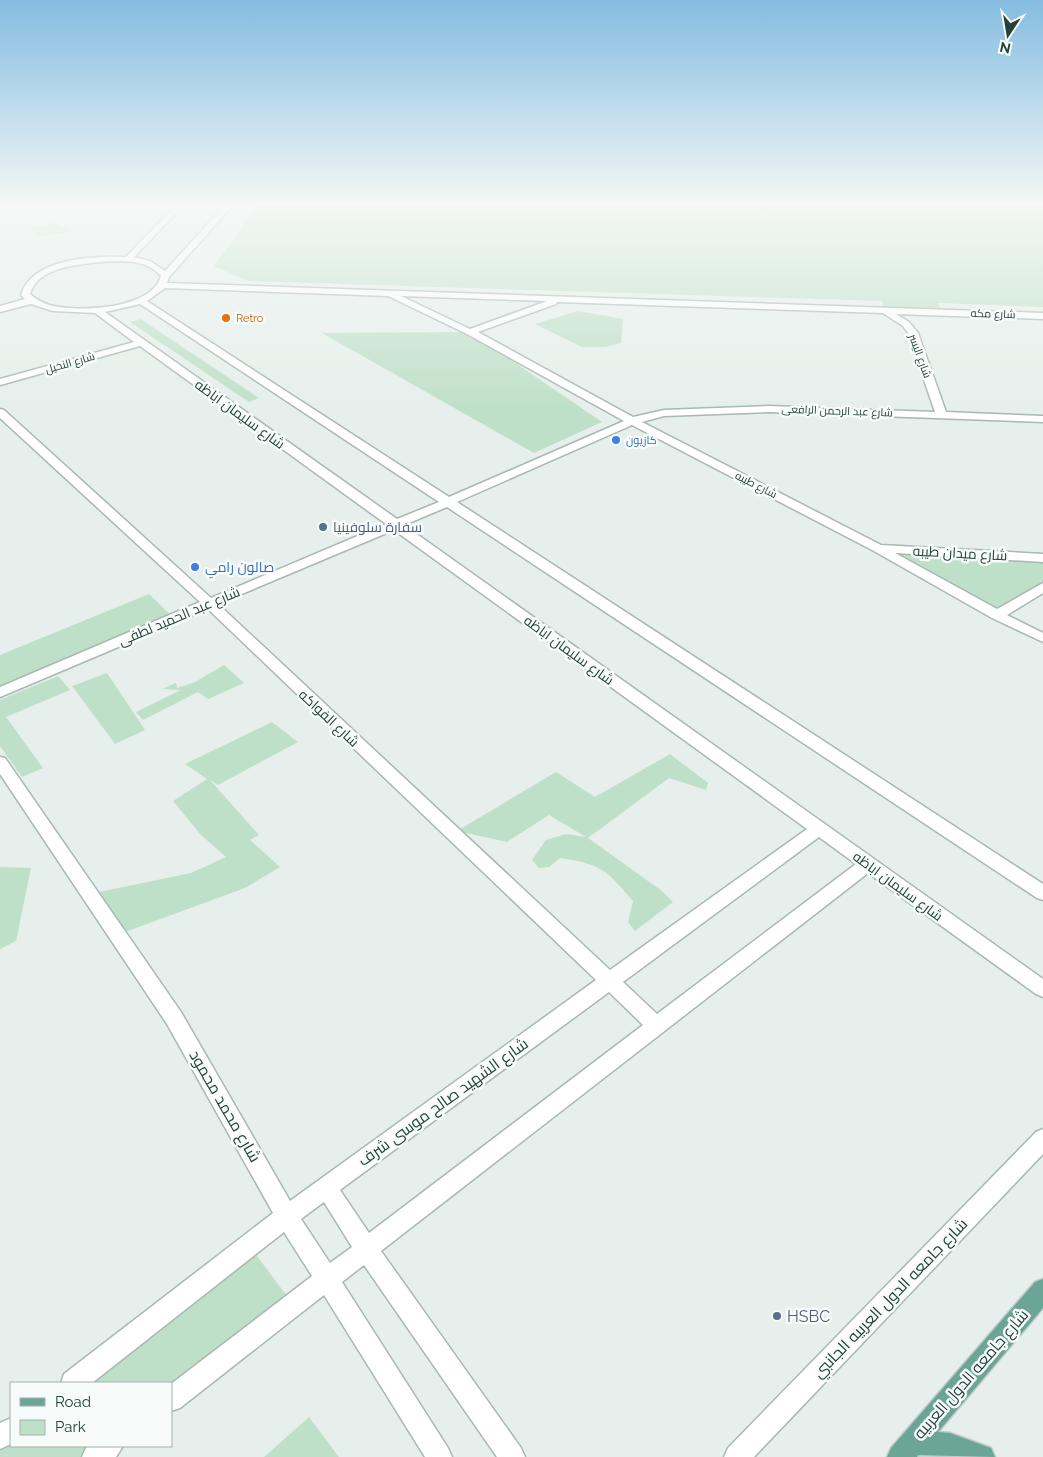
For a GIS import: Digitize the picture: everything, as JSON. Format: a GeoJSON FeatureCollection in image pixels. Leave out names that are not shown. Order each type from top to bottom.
{"type":"FeatureCollection","features":[{"type":"Feature","properties":{"kind":"main road","name":"شارع جامعه الدول العربيه"},"geometry":{"type":"LineString","coordinates":[[906,1450],[1043,1290]]}},
{"type":"Feature","properties":{"kind":"main road"},"geometry":{"type":"LineString","coordinates":[[906,1450],[950,1446],[982,1457]]}},
{"type":"Feature","properties":{"kind":"street"},"geometry":{"type":"LineString","coordinates":[[44,272],[31,280],[25,288],[25,295],[30,301],[57,310],[96,310],[140,300],[150,295],[171,272]]}},
{"type":"Feature","properties":{"kind":"street"},"geometry":{"type":"LineString","coordinates":[[160,272],[164,280]]}},
{"type":"Feature","properties":{"kind":"street","name":"شارع مكه"},"geometry":{"type":"LineString","coordinates":[[164,280],[385,292],[1043,316]]}},
{"type":"Feature","properties":{"kind":"street","name":"شارع طيبه"},"geometry":{"type":"LineString","coordinates":[[385,292],[470,332],[632,420],[878,548],[997,615],[1043,638]]}},
{"type":"Feature","properties":{"kind":"street"},"geometry":{"type":"LineString","coordinates":[[470,332],[562,298]]}},
{"type":"Feature","properties":{"kind":"street"},"geometry":{"type":"LineString","coordinates":[[140,300],[1043,892]]}},
{"type":"Feature","properties":{"kind":"street"},"geometry":{"type":"LineString","coordinates":[[0,309],[30,301]]}},
{"type":"Feature","properties":{"kind":"street","name":"شارع سليمان اباظه"},"geometry":{"type":"LineString","coordinates":[[96,310],[1043,989]]}},
{"type":"Feature","properties":{"kind":"street","name":"شارع اليسر"},"geometry":{"type":"LineString","coordinates":[[883,310],[899,319],[913,333],[941,414]]}},
{"type":"Feature","properties":{"kind":"street","name":"شارع النخيل"},"geometry":{"type":"LineString","coordinates":[[0,382],[141,343]]}},
{"type":"Feature","properties":{"kind":"street","name":"شارع عبد الرحمن الرافعى"},"geometry":{"type":"LineString","coordinates":[[632,420],[664,413],[719,410],[826,410],[1043,419]]}},
{"type":"Feature","properties":{"kind":"street","name":"شارع الفواكه"},"geometry":{"type":"LineString","coordinates":[[0,412],[209,603],[608,982],[657,1026]]}},
{"type":"Feature","properties":{"kind":"street","name":"شارع عبد الحميد لطفى"},"geometry":{"type":"LineString","coordinates":[[0,692],[448,502],[632,420]]}},
{"type":"Feature","properties":{"kind":"street","name":"شارع ميدان طيبه"},"geometry":{"type":"LineString","coordinates":[[878,548],[1043,558]]}},
{"type":"Feature","properties":{"kind":"street"},"geometry":{"type":"LineString","coordinates":[[997,615],[1043,588]]}},
{"type":"Feature","properties":{"kind":"street","name":"شارع محمد محمود"},"geometry":{"type":"LineString","coordinates":[[0,762],[174,1018],[287,1216],[328,1278],[439,1457]]}},
{"type":"Feature","properties":{"kind":"street","name":"شارع الشهيد صالح موسى شرف"},"geometry":{"type":"LineString","coordinates":[[74,1382],[326,1187],[818,829]]}},
{"type":"Feature","properties":{"kind":"street"},"geometry":{"type":"LineString","coordinates":[[172,1398],[867,864]]}},
{"type":"Feature","properties":{"kind":"street","name":"شارع جامعه الدول العربيه الجانبي"},"geometry":{"type":"LineString","coordinates":[[737,1457],[1043,1139]]}},
{"type":"Feature","properties":{"kind":"street"},"geometry":{"type":"LineString","coordinates":[[326,1187],[366,1249],[512,1457]]}},
{"type":"Feature","properties":{"kind":"street"},"geometry":{"type":"LineString","coordinates":[[95,1457],[109,1447]]}},
{"type":"Feature","properties":{"kind":"green space"},"geometry":{"type":"Polygon","coordinates":[[[228,272],[1043,272],[1043,307],[938,303],[941,310],[884,308],[882,301],[248,281],[228,272]]]}},
{"type":"Feature","properties":{"kind":"green space"},"geometry":{"type":"Polygon","coordinates":[[[578,311],[623,319],[621,343],[605,347],[582,347],[535,324],[578,311]]]}},
{"type":"Feature","properties":{"kind":"green space"},"geometry":{"type":"Polygon","coordinates":[[[142,319],[259,398],[249,402],[130,322],[142,319]]]}},
{"type":"Feature","properties":{"kind":"green space"},"geometry":{"type":"Polygon","coordinates":[[[470,332],[602,422],[534,453],[322,333],[470,332]]]}},
{"type":"Feature","properties":{"kind":"green space"},"geometry":{"type":"Polygon","coordinates":[[[884,550],[1043,560],[1043,585],[997,613],[884,550]]]}},
{"type":"Feature","properties":{"kind":"green space"},"geometry":{"type":"Polygon","coordinates":[[[149,594],[172,616],[0,687],[0,655],[149,594]]]}},
{"type":"Feature","properties":{"kind":"green space"},"geometry":{"type":"Polygon","coordinates":[[[224,665],[244,683],[208,699],[198,692],[143,720],[136,712],[181,690],[162,689],[176,683],[177,688],[195,682],[224,665]]]}},
{"type":"Feature","properties":{"kind":"green space"},"geometry":{"type":"Polygon","coordinates":[[[107,673],[145,730],[115,744],[72,686],[107,673]]]}},
{"type":"Feature","properties":{"kind":"green space"},"geometry":{"type":"Polygon","coordinates":[[[58,676],[70,690],[6,717],[43,768],[22,777],[0,746],[0,700],[58,676]]]}},
{"type":"Feature","properties":{"kind":"green space"},"geometry":{"type":"Polygon","coordinates":[[[272,722],[298,742],[218,785],[210,780],[259,835],[250,840],[280,867],[245,888],[125,932],[99,892],[191,873],[226,857],[201,835],[173,801],[207,779],[185,764],[272,722]]]}},
{"type":"Feature","properties":{"kind":"green space"},"geometry":{"type":"Polygon","coordinates":[[[670,754],[708,783],[706,790],[669,778],[588,838],[662,891],[673,902],[635,931],[628,922],[633,901],[602,870],[585,863],[560,858],[549,867],[539,868],[532,860],[546,840],[566,834],[586,837],[549,815],[507,842],[457,831],[556,772],[595,797],[670,754]]]}},
{"type":"Feature","properties":{"kind":"green space"},"geometry":{"type":"Polygon","coordinates":[[[0,867],[31,868],[16,941],[0,949],[0,867]]]}},
{"type":"Feature","properties":{"kind":"green space"},"geometry":{"type":"Polygon","coordinates":[[[254,1252],[290,1300],[172,1389],[172,1382],[90,1382],[254,1252]]]}},
{"type":"Feature","properties":{"kind":"green space"},"geometry":{"type":"Polygon","coordinates":[[[309,1417],[339,1457],[264,1457],[309,1417]]]}},
{"type":"Feature","properties":{"kind":"green space"},"geometry":{"type":"Polygon","coordinates":[[[10,1441],[10,1447],[98,1447],[84,1457],[0,1457],[0,1447],[10,1441]]]}},
{"type":"Feature","properties":{"kind":"place","name":"Retro"},"geometry":{"type":"Point","coordinates":[226,318]}},
{"type":"Feature","properties":{"kind":"place","name":"كازيون"},"geometry":{"type":"Point","coordinates":[616,440]}},
{"type":"Feature","properties":{"kind":"place","name":"سفارة سلوفينيا"},"geometry":{"type":"Point","coordinates":[323,527]}},
{"type":"Feature","properties":{"kind":"place","name":"صالون رامي"},"geometry":{"type":"Point","coordinates":[195,567]}},
{"type":"Feature","properties":{"kind":"place","name":"HSBC"},"geometry":{"type":"Point","coordinates":[777,1316]}}]}
